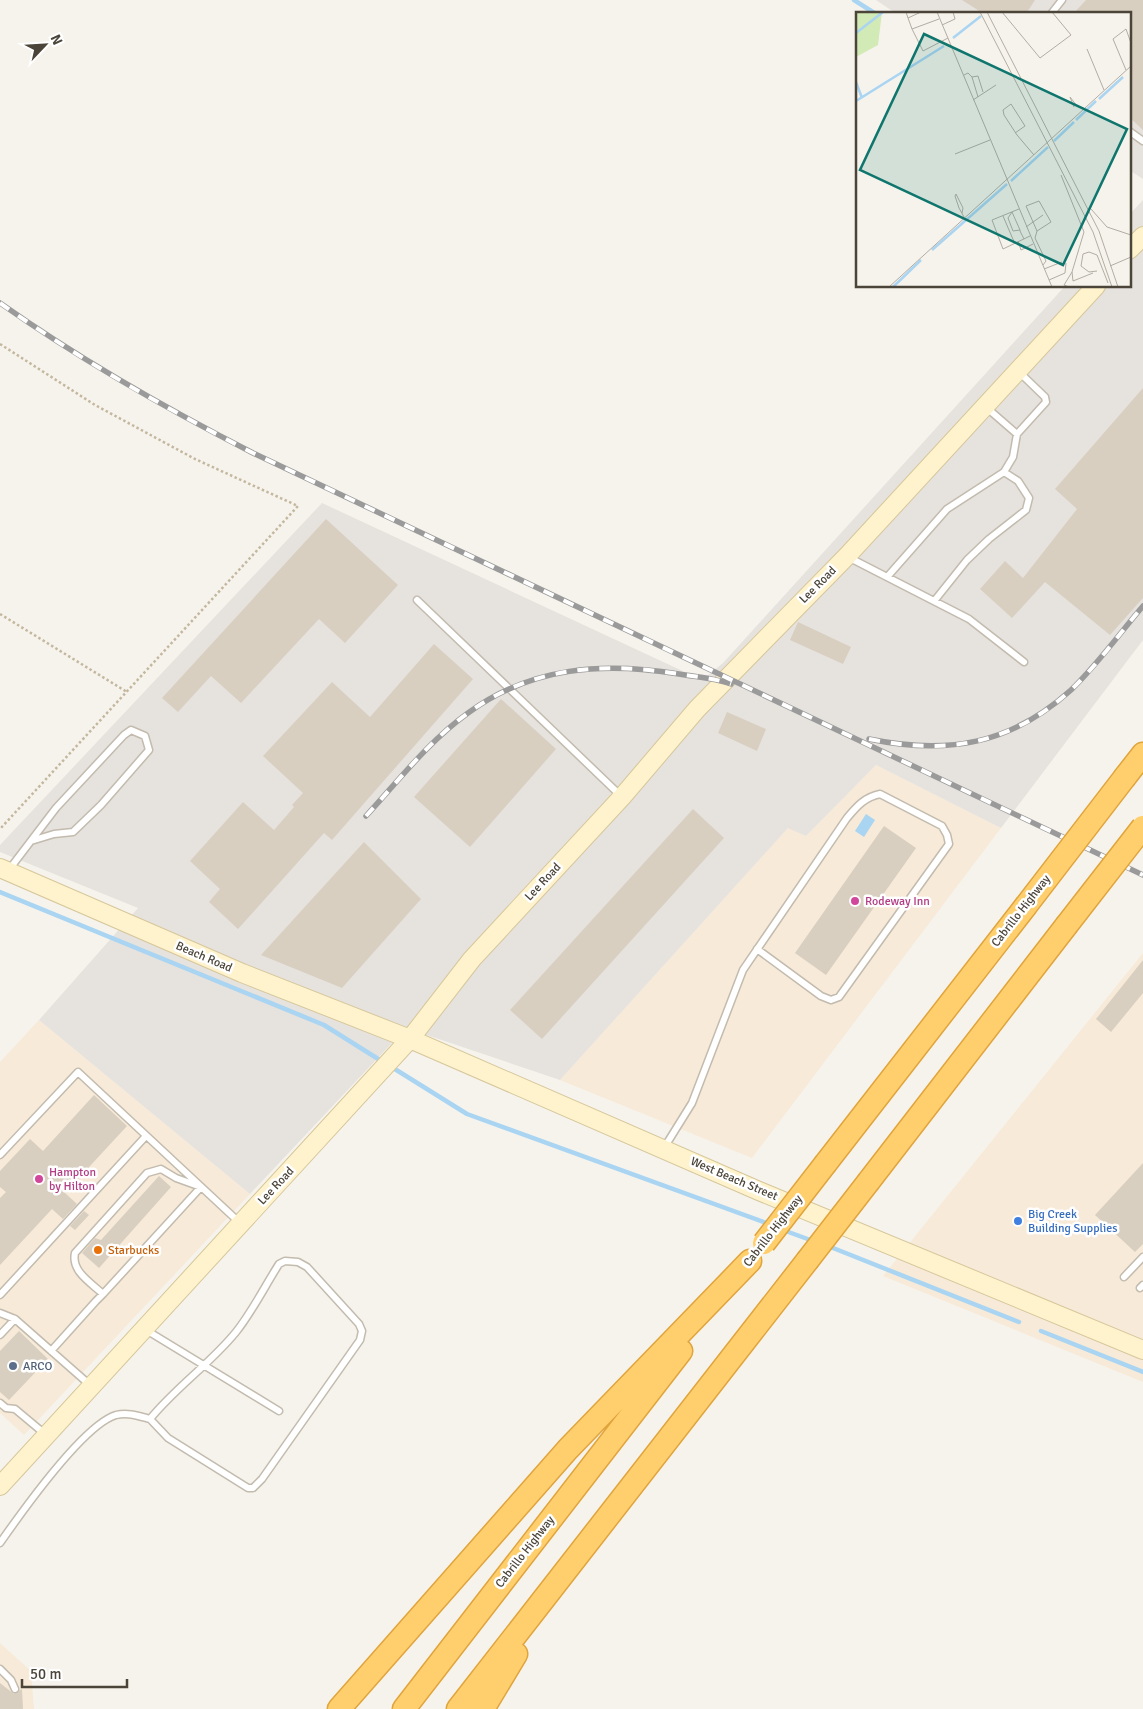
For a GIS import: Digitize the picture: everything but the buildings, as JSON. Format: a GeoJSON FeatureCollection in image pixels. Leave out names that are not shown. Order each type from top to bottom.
{"type":"FeatureCollection","features":[{"type":"Feature","properties":{"kind":"highway","name":"Cabrillo Highway"},"geometry":{"type":"LineString","coordinates":[[404,1709],[1143,754]]}},
{"type":"Feature","properties":{"kind":"highway"},"geometry":{"type":"LineString","coordinates":[[458,1709],[1143,827]]}},
{"type":"Feature","properties":{"kind":"highway"},"geometry":{"type":"LineString","coordinates":[[339,1709],[568,1449],[750,1261]]}},
{"type":"Feature","properties":{"kind":"highway"},"geometry":{"type":"LineString","coordinates":[[483,1709],[575,1559]]}},
{"type":"Feature","properties":{"kind":"main road"},"geometry":{"type":"LineString","coordinates":[[1130,249],[1143,236]]}},
{"type":"Feature","properties":{"kind":"main road","name":"Lee Road"},"geometry":{"type":"LineString","coordinates":[[0,1486],[410,1040],[472,959],[622,797],[715,690],[847,556],[1094,288]]}},
{"type":"Feature","properties":{"kind":"main road","name":"Beach Road"},"geometry":{"type":"LineString","coordinates":[[4,870],[242,973],[410,1040]]}},
{"type":"Feature","properties":{"kind":"main road","name":"West Beach Street"},"geometry":{"type":"LineString","coordinates":[[410,1040],[1143,1350]]}},
{"type":"Feature","properties":{"kind":"lane"},"geometry":{"type":"LineString","coordinates":[[1052,12],[1062,0]]}},
{"type":"Feature","properties":{"kind":"lane"},"geometry":{"type":"LineString","coordinates":[[1130,132],[1143,141]]}},
{"type":"Feature","properties":{"kind":"lane"},"geometry":{"type":"LineString","coordinates":[[888,576],[948,509],[1004,472],[1013,457],[1017,434],[1046,402],[1045,397],[1018,371]]}},
{"type":"Feature","properties":{"kind":"lane"},"geometry":{"type":"LineString","coordinates":[[985,406],[1017,434]]}},
{"type":"Feature","properties":{"kind":"lane"},"geometry":{"type":"LineString","coordinates":[[935,600],[982,546],[1026,510],[1029,498],[1018,481],[1004,472]]}},
{"type":"Feature","properties":{"kind":"lane"},"geometry":{"type":"LineString","coordinates":[[847,556],[969,619],[1024,662]]}},
{"type":"Feature","properties":{"kind":"lane"},"geometry":{"type":"LineString","coordinates":[[417,600],[622,797]]}},
{"type":"Feature","properties":{"kind":"lane"},"geometry":{"type":"LineString","coordinates":[[4,870],[31,841],[56,808],[124,735],[131,730],[145,736],[149,750],[100,805],[72,832],[54,834],[31,841]]}},
{"type":"Feature","properties":{"kind":"lane"},"geometry":{"type":"LineString","coordinates":[[664,1149],[692,1103],[743,970],[757,949],[847,818],[870,796],[880,794],[942,826],[948,835],[949,844],[839,997],[831,1000],[821,996],[757,949]]}},
{"type":"Feature","properties":{"kind":"lane"},"geometry":{"type":"LineString","coordinates":[[0,1155],[78,1072],[241,1224]]}},
{"type":"Feature","properties":{"kind":"lane"},"geometry":{"type":"LineString","coordinates":[[0,1296],[146,1136]]}},
{"type":"Feature","properties":{"kind":"lane"},"geometry":{"type":"LineString","coordinates":[[103,1294],[77,1270],[73,1261],[75,1253],[147,1173],[161,1169],[176,1178],[201,1187]]}},
{"type":"Feature","properties":{"kind":"lane"},"geometry":{"type":"LineString","coordinates":[[51,1351],[201,1187]]}},
{"type":"Feature","properties":{"kind":"lane"},"geometry":{"type":"LineString","coordinates":[[1124,1277],[1143,1257]]}},
{"type":"Feature","properties":{"kind":"lane"},"geometry":{"type":"LineString","coordinates":[[0,1543],[33,1495],[96,1426],[116,1415],[132,1413],[150,1419],[168,1438],[248,1488],[253,1488],[262,1479],[360,1340],[362,1331],[359,1324],[307,1267],[298,1262],[285,1261],[279,1264],[236,1331],[206,1364],[168,1397],[150,1419]]}},
{"type":"Feature","properties":{"kind":"lane"},"geometry":{"type":"LineString","coordinates":[[0,1313],[15,1319],[91,1386]]}},
{"type":"Feature","properties":{"kind":"lane"},"geometry":{"type":"LineString","coordinates":[[0,1335],[15,1319]]}},
{"type":"Feature","properties":{"kind":"lane"},"geometry":{"type":"LineString","coordinates":[[143,1329],[175,1350],[206,1364],[279,1411]]}},
{"type":"Feature","properties":{"kind":"lane"},"geometry":{"type":"LineString","coordinates":[[0,1403],[6,1408],[15,1409],[46,1435]]}},
{"type":"Feature","properties":{"kind":"lane"},"geometry":{"type":"LineString","coordinates":[[2,1671],[14,1684],[15,1689]]}},
{"type":"Feature","properties":{"kind":"path"},"geometry":{"type":"LineString","coordinates":[[0,344],[96,405],[195,459],[298,506],[0,829]]}},
{"type":"Feature","properties":{"kind":"path"},"geometry":{"type":"LineString","coordinates":[[0,614],[127,692]]}},
{"type":"Feature","properties":{"kind":"shaded area"},"geometry":{"type":"Polygon","coordinates":[[[876,0],[1143,0],[1143,179],[1130,171],[1130,12],[894,12],[876,0]]]}},
{"type":"Feature","properties":{"kind":"shaded area"},"geometry":{"type":"Polygon","coordinates":[[[1143,200],[1143,640],[1001,828],[876,765],[806,836],[788,828],[560,1080],[406,1028],[250,1194],[39,1020],[138,908],[0,852],[0,845],[322,503],[702,680],[723,663],[1063,288],[1130,288],[1130,214],[1143,200]]]}},
{"type":"Feature","properties":{"kind":"shaded area"},"geometry":{"type":"Polygon","coordinates":[[[876,765],[1001,828],[752,1158],[560,1080],[789,827],[806,836],[876,765]]]}},
{"type":"Feature","properties":{"kind":"shaded area"},"geometry":{"type":"Polygon","coordinates":[[[1143,953],[1143,1382],[883,1276],[1143,953]]]}},
{"type":"Feature","properties":{"kind":"shaded area"},"geometry":{"type":"Polygon","coordinates":[[[39,1020],[250,1194],[24,1435],[0,1413],[0,1062],[39,1020]]]}},
{"type":"Feature","properties":{"kind":"shaded area"},"geometry":{"type":"Polygon","coordinates":[[[0,1643],[31,1671],[34,1709],[0,1709],[0,1643]]]}},
{"type":"Feature","properties":{"kind":"water"},"geometry":{"type":"Polygon","coordinates":[[[866,814],[875,820],[864,837],[855,831],[866,814]]]}},
{"type":"Feature","properties":{"kind":"waterway"},"geometry":{"type":"LineString","coordinates":[[854,0],[873,12]]}},
{"type":"Feature","properties":{"kind":"waterway"},"geometry":{"type":"LineString","coordinates":[[0,892],[324,1025],[383,1062]]}},
{"type":"Feature","properties":{"kind":"waterway"},"geometry":{"type":"LineString","coordinates":[[390,1066],[467,1114],[769,1224]]}},
{"type":"Feature","properties":{"kind":"waterway"},"geometry":{"type":"LineString","coordinates":[[783,1230],[813,1241]]}},
{"type":"Feature","properties":{"kind":"waterway"},"geometry":{"type":"LineString","coordinates":[[828,1246],[1019,1322]]}},
{"type":"Feature","properties":{"kind":"waterway"},"geometry":{"type":"LineString","coordinates":[[1041,1331],[1143,1372]]}},
{"type":"Feature","properties":{"kind":"railway"},"geometry":{"type":"LineString","coordinates":[[0,303],[61,344],[124,382],[188,419],[253,453],[1143,875]]}},
{"type":"Feature","properties":{"kind":"railway"},"geometry":{"type":"LineString","coordinates":[[869,739],[925,746],[951,745],[1001,734],[1025,723],[1048,709],[1071,690],[1099,660],[1143,606]]}},
{"type":"Feature","properties":{"kind":"railway"},"geometry":{"type":"LineString","coordinates":[[366,816],[440,736],[468,713],[492,697],[517,685],[569,671],[623,668],[679,674],[731,684]]}},
{"type":"Feature","properties":{"kind":"place","name":"Rodeway Inn"},"geometry":{"type":"Point","coordinates":[855,901]}},
{"type":"Feature","properties":{"kind":"place","name":"Hampton by Hilton"},"geometry":{"type":"Point","coordinates":[39,1179]}},
{"type":"Feature","properties":{"kind":"place","name":"Big Creek Building Supplies"},"geometry":{"type":"Point","coordinates":[1018,1221]}},
{"type":"Feature","properties":{"kind":"place","name":"Starbucks"},"geometry":{"type":"Point","coordinates":[98,1250]}},
{"type":"Feature","properties":{"kind":"place","name":"ARCO"},"geometry":{"type":"Point","coordinates":[13,1366]}}]}
